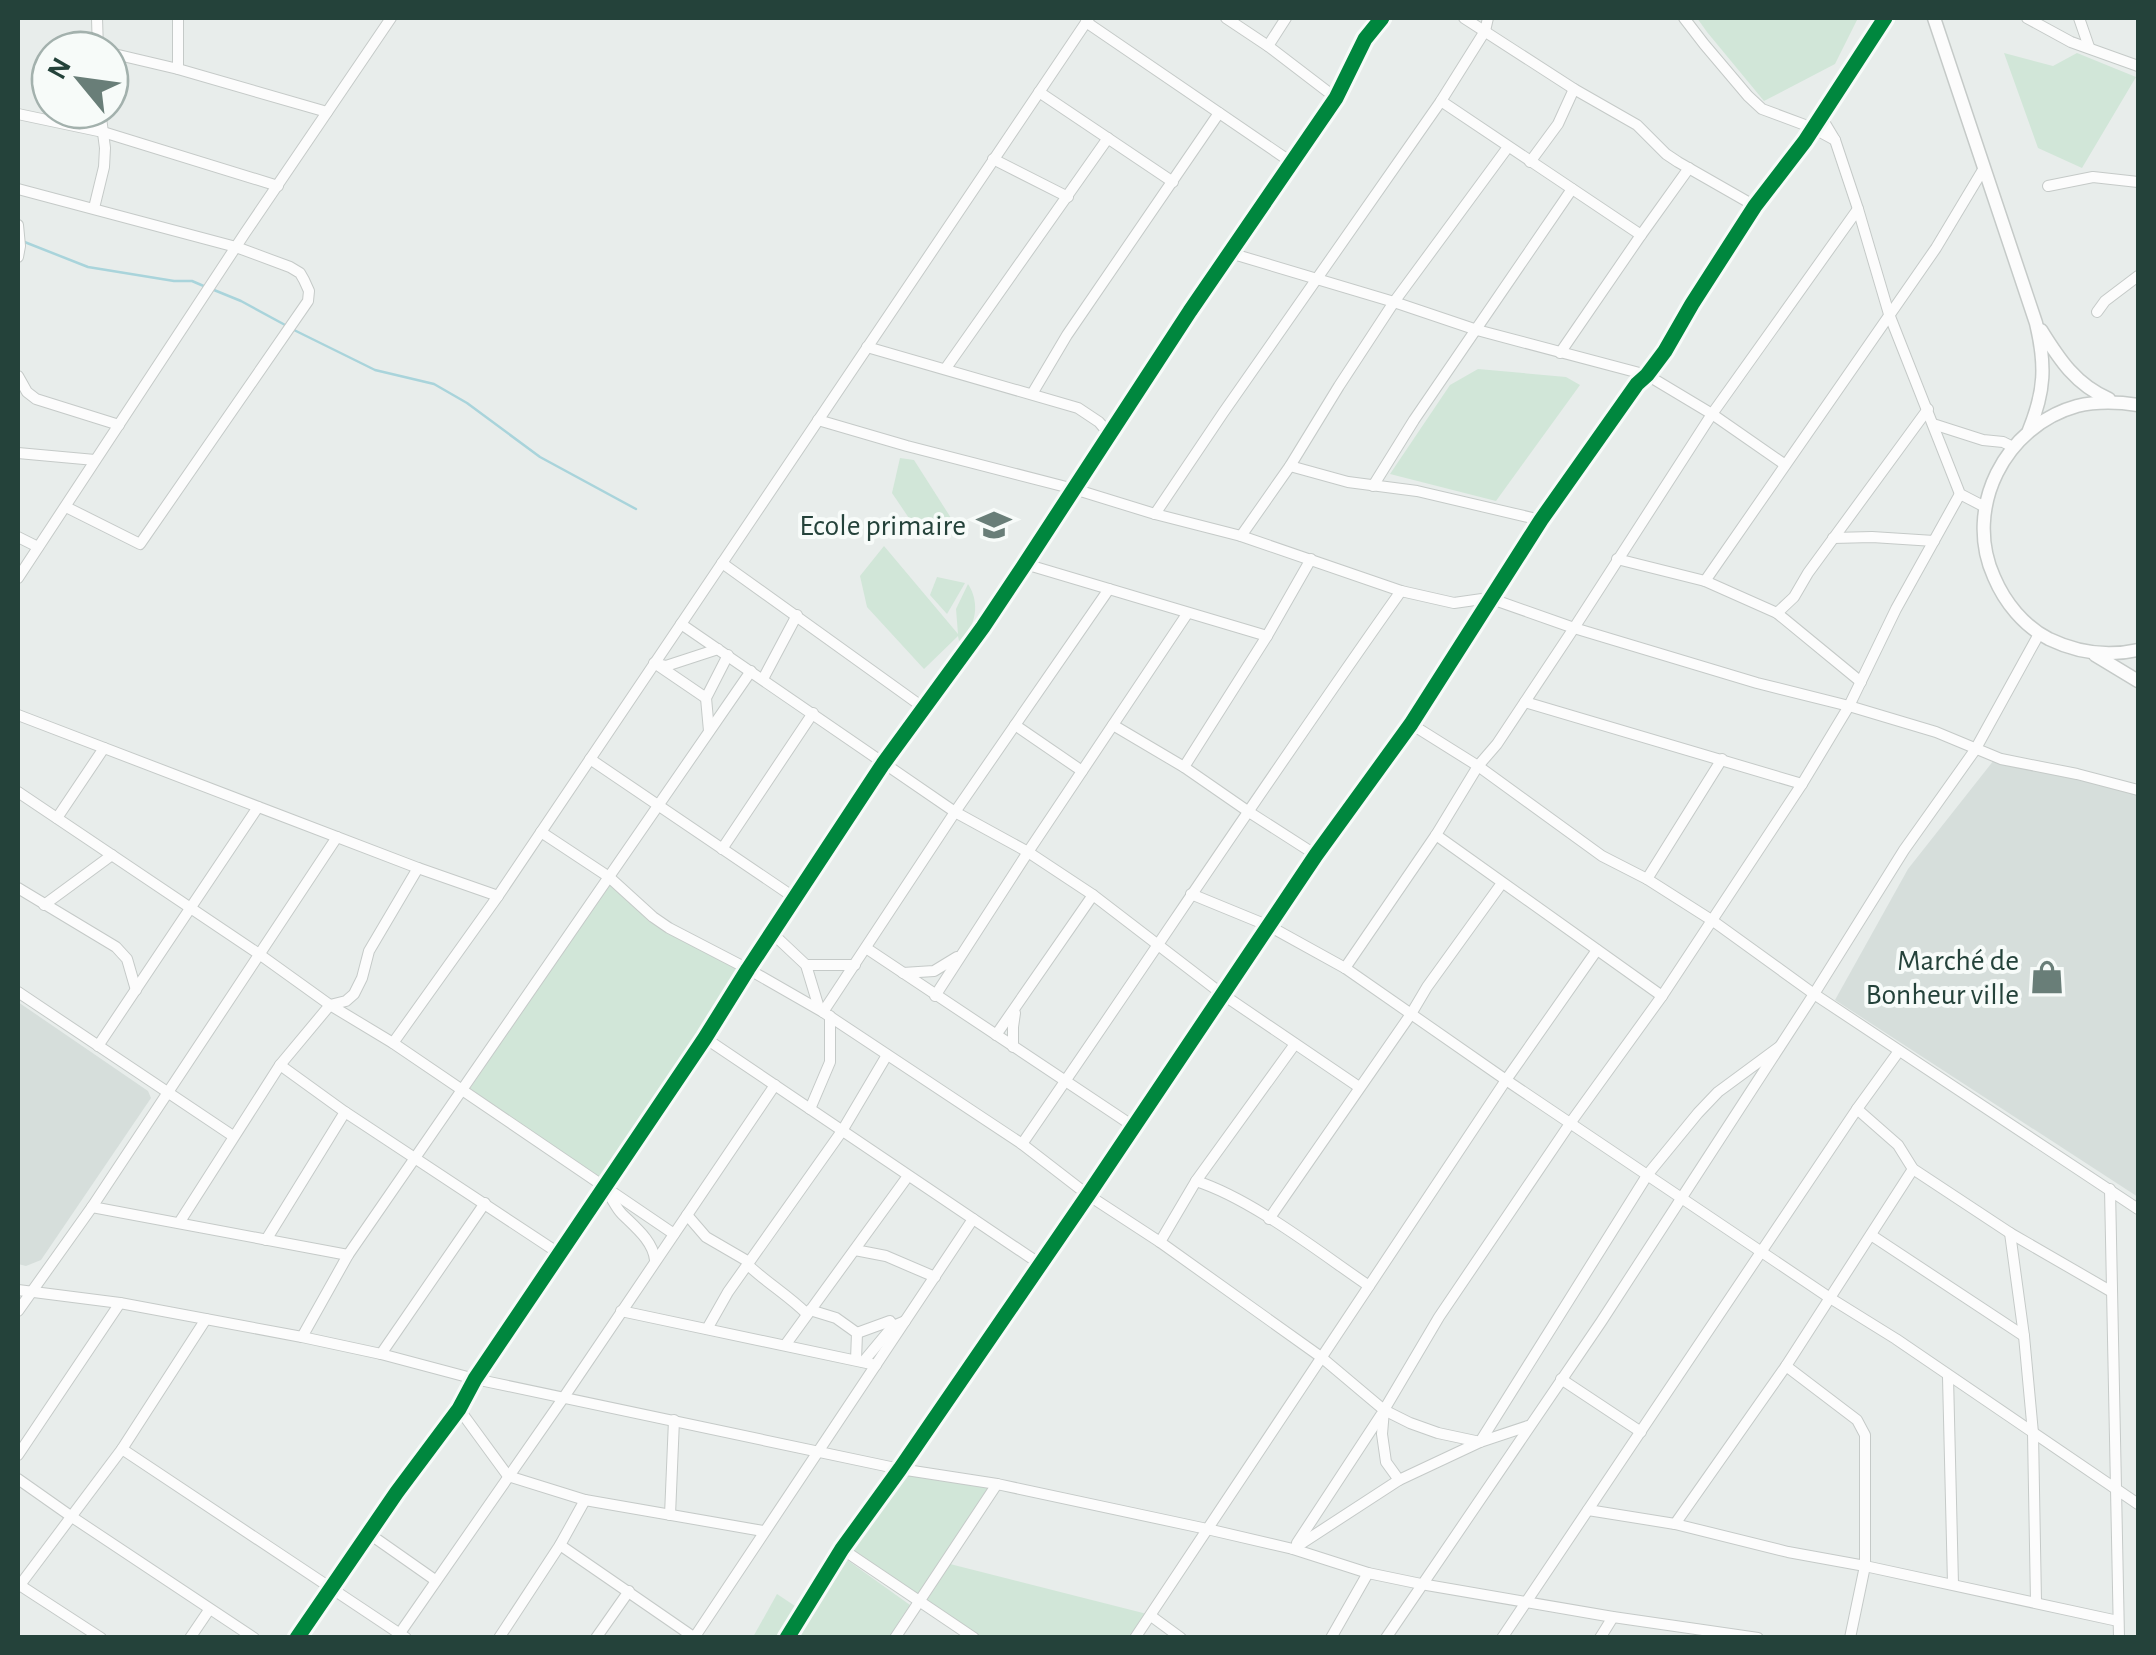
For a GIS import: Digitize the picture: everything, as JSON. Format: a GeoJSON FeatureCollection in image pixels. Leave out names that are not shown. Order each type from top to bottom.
{"type":"FeatureCollection","features":[{"type":"Feature","properties":{"kind":"street"},"geometry":{"type":"LineString","coordinates":[[178,18],[178,69]]}},
{"type":"Feature","properties":{"kind":"street"},"geometry":{"type":"LineString","coordinates":[[18,578],[390,18]]}},
{"type":"Feature","properties":{"kind":"street"},"geometry":{"type":"LineString","coordinates":[[1226,18],[1336,98]]}},
{"type":"Feature","properties":{"kind":"street"},"geometry":{"type":"LineString","coordinates":[[1268,46],[1286,18]]}},
{"type":"Feature","properties":{"kind":"street"},"geometry":{"type":"LineString","coordinates":[[296,1638],[459,1409],[475,1379],[706,1038],[883,764],[983,627],[1336,98],[1365,39],[1382,18]]}},
{"type":"Feature","properties":{"kind":"street"},"geometry":{"type":"LineString","coordinates":[[1464,18],[1637,125],[1666,154],[1755,206]]}},
{"type":"Feature","properties":{"kind":"street"},"geometry":{"type":"LineString","coordinates":[[1155,514],[1441,101],[1488,18]]}},
{"type":"Feature","properties":{"kind":"street"},"geometry":{"type":"LineString","coordinates":[[1684,18],[1762,109],[1835,140]]}},
{"type":"Feature","properties":{"kind":"street"},"geometry":{"type":"LineString","coordinates":[[787,1638],[842,1549],[1088,1195],[1316,855],[1410,724],[1541,520],[1600,434],[1665,351],[1755,206],[1813,128],[1885,18]]}},
{"type":"Feature","properties":{"kind":"street"},"geometry":{"type":"LineString","coordinates":[[1934,18],[2036,323],[2044,367],[2039,404],[2028,432]]}},
{"type":"Feature","properties":{"kind":"street"},"geometry":{"type":"LineString","coordinates":[[2027,18],[2058,36],[2138,66]]}},
{"type":"Feature","properties":{"kind":"street"},"geometry":{"type":"LineString","coordinates":[[2079,18],[2089,47]]}},
{"type":"Feature","properties":{"kind":"street"},"geometry":{"type":"LineString","coordinates":[[393,1043],[498,896],[1087,20],[1291,162]]}},
{"type":"Feature","properties":{"kind":"street"},"geometry":{"type":"LineString","coordinates":[[130,57],[327,112]]}},
{"type":"Feature","properties":{"kind":"street"},"geometry":{"type":"LineString","coordinates":[[1530,162],[1558,124],[1574,88]]}},
{"type":"Feature","properties":{"kind":"street"},"geometry":{"type":"LineString","coordinates":[[1039,92],[1173,182]]}},
{"type":"Feature","properties":{"kind":"street"},"geometry":{"type":"LineString","coordinates":[[1441,101],[1640,235]]}},
{"type":"Feature","properties":{"kind":"street"},"geometry":{"type":"LineString","coordinates":[[1032,394],[1067,335],[1219,113]]}},
{"type":"Feature","properties":{"kind":"street"},"geometry":{"type":"LineString","coordinates":[[18,114],[103,132],[278,186]]}},
{"type":"Feature","properties":{"kind":"street"},"geometry":{"type":"LineString","coordinates":[[1820,115],[1835,140],[1888,314],[1960,494],[1985,507]]}},
{"type":"Feature","properties":{"kind":"street"},"geometry":{"type":"LineString","coordinates":[[94,208],[104,167],[103,132]]}},
{"type":"Feature","properties":{"kind":"street"},"geometry":{"type":"LineString","coordinates":[[946,368],[1108,138]]}},
{"type":"Feature","properties":{"kind":"street"},"geometry":{"type":"LineString","coordinates":[[1240,536],[1290,466],[1394,302],[1508,147]]}},
{"type":"Feature","properties":{"kind":"street"},"geometry":{"type":"LineString","coordinates":[[993,160],[1068,197]]}},
{"type":"Feature","properties":{"kind":"street"},"geometry":{"type":"LineString","coordinates":[[1560,353],[1689,168]]}},
{"type":"Feature","properties":{"kind":"street"},"geometry":{"type":"LineString","coordinates":[[1705,581],[1936,248],[1984,168]]}},
{"type":"Feature","properties":{"kind":"street"},"geometry":{"type":"LineString","coordinates":[[2048,186],[2093,176],[2138,182]]}},
{"type":"Feature","properties":{"kind":"street"},"geometry":{"type":"LineString","coordinates":[[18,189],[236,247],[300,272],[309,291],[308,302],[140,544],[66,506]]}},
{"type":"Feature","properties":{"kind":"street"},"geometry":{"type":"LineString","coordinates":[[1373,486],[1572,189]]}},
{"type":"Feature","properties":{"kind":"street"},"geometry":{"type":"LineString","coordinates":[[1345,968],[1574,628],[1712,414],[1858,209]]}},
{"type":"Feature","properties":{"kind":"street"},"geometry":{"type":"LineString","coordinates":[[18,225],[18,258]]}},
{"type":"Feature","properties":{"kind":"street"},"geometry":{"type":"LineString","coordinates":[[1230,253],[1477,330],[1647,375],[1784,464]]}},
{"type":"Feature","properties":{"kind":"street"},"geometry":{"type":"LineString","coordinates":[[2097,312],[2138,276]]}},
{"type":"Feature","properties":{"kind":"street"},"geometry":{"type":"LineString","coordinates":[[2036,323],[2076,379],[2116,402]]}},
{"type":"Feature","properties":{"kind":"street"},"geometry":{"type":"LineString","coordinates":[[867,347],[1078,408],[1110,435]]}},
{"type":"Feature","properties":{"kind":"street"},"geometry":{"type":"LineString","coordinates":[[18,376],[26,392],[36,399],[119,424]]}},
{"type":"Feature","properties":{"kind":"street"},"geometry":{"type":"LineString","coordinates":[[2138,405],[2116,402],[2076,406],[2028,432],[2013,447],[1992,482],[1983,527],[1989,567],[2001,593],[2018,616],[2039,634],[2065,647],[2093,654],[2138,650]]}},
{"type":"Feature","properties":{"kind":"street"},"geometry":{"type":"LineString","coordinates":[[1777,613],[1794,597],[1928,409]]}},
{"type":"Feature","properties":{"kind":"street"},"geometry":{"type":"LineString","coordinates":[[818,420],[1240,536],[1401,591],[1454,603],[1490,598],[1574,628],[1947,736],[2001,759],[2138,790]]}},
{"type":"Feature","properties":{"kind":"street"},"geometry":{"type":"LineString","coordinates":[[1933,424],[2013,447]]}},
{"type":"Feature","properties":{"kind":"street"},"geometry":{"type":"LineString","coordinates":[[18,453],[96,460]]}},
{"type":"Feature","properties":{"kind":"street"},"geometry":{"type":"LineString","coordinates":[[1290,466],[1541,520]]}},
{"type":"Feature","properties":{"kind":"street"},"geometry":{"type":"LineString","coordinates":[[1293,1549],[1384,1410],[1426,1336],[1662,996],[1802,784],[1849,706],[1896,608],[1960,494]]}},
{"type":"Feature","properties":{"kind":"street"},"geometry":{"type":"LineString","coordinates":[[18,536],[38,547]]}},
{"type":"Feature","properties":{"kind":"street"},"geometry":{"type":"LineString","coordinates":[[1833,538],[1872,536],[1934,541]]}},
{"type":"Feature","properties":{"kind":"street"},"geometry":{"type":"LineString","coordinates":[[1184,766],[1311,559]]}},
{"type":"Feature","properties":{"kind":"street"},"geometry":{"type":"LineString","coordinates":[[1616,559],[1705,581],[1777,613],[1861,682]]}},
{"type":"Feature","properties":{"kind":"street"},"geometry":{"type":"LineString","coordinates":[[722,563],[924,708]]}},
{"type":"Feature","properties":{"kind":"street"},"geometry":{"type":"LineString","coordinates":[[1025,564],[1267,636]]}},
{"type":"Feature","properties":{"kind":"street"},"geometry":{"type":"LineString","coordinates":[[824,1012],[955,812],[1109,590]]}},
{"type":"Feature","properties":{"kind":"street"},"geometry":{"type":"LineString","coordinates":[[1022,1144],[1401,591]]}},
{"type":"Feature","properties":{"kind":"street"},"geometry":{"type":"LineString","coordinates":[[935,996],[1187,614]]}},
{"type":"Feature","properties":{"kind":"street"},"geometry":{"type":"LineString","coordinates":[[763,678],[797,615]]}},
{"type":"Feature","properties":{"kind":"street"},"geometry":{"type":"LineString","coordinates":[[681,624],[955,812],[1028,852],[1092,895],[1222,994],[1360,1088]]}},
{"type":"Feature","properties":{"kind":"street"},"geometry":{"type":"LineString","coordinates":[[1386,1638],[1601,1322],[1904,850],[1974,750],[2039,634]]}},
{"type":"Feature","properties":{"kind":"street"},"geometry":{"type":"LineString","coordinates":[[654,663],[666,666],[723,652]]}},
{"type":"Feature","properties":{"kind":"street"},"geometry":{"type":"LineString","coordinates":[[708,732],[706,698],[723,652]]}},
{"type":"Feature","properties":{"kind":"street"},"geometry":{"type":"LineString","coordinates":[[2093,654],[2138,680]]}},
{"type":"Feature","properties":{"kind":"street"},"geometry":{"type":"LineString","coordinates":[[654,663],[706,698]]}},
{"type":"Feature","properties":{"kind":"street"},"geometry":{"type":"LineString","coordinates":[[302,1336],[348,1255],[751,671]]}},
{"type":"Feature","properties":{"kind":"street"},"geometry":{"type":"LineString","coordinates":[[1524,702],[1802,784]]}},
{"type":"Feature","properties":{"kind":"street"},"geometry":{"type":"LineString","coordinates":[[722,849],[813,713]]}},
{"type":"Feature","properties":{"kind":"street"},"geometry":{"type":"LineString","coordinates":[[18,714],[498,896]]}},
{"type":"Feature","properties":{"kind":"street"},"geometry":{"type":"LineString","coordinates":[[1410,724],[1478,766],[1602,856],[1713,921],[1814,994],[2138,1208]]}},
{"type":"Feature","properties":{"kind":"street"},"geometry":{"type":"LineString","coordinates":[[1016,725],[1082,771]]}},
{"type":"Feature","properties":{"kind":"street"},"geometry":{"type":"LineString","coordinates":[[1113,725],[1184,766],[1316,855]]}},
{"type":"Feature","properties":{"kind":"street"},"geometry":{"type":"LineString","coordinates":[[56,818],[104,748]]}},
{"type":"Feature","properties":{"kind":"street"},"geometry":{"type":"LineString","coordinates":[[590,759],[795,898]]}},
{"type":"Feature","properties":{"kind":"street"},"geometry":{"type":"LineString","coordinates":[[1647,879],[1722,759]]}},
{"type":"Feature","properties":{"kind":"street"},"geometry":{"type":"LineString","coordinates":[[18,792],[330,1006],[393,1043],[674,1234]]}},
{"type":"Feature","properties":{"kind":"street"},"geometry":{"type":"LineString","coordinates":[[98,1046],[258,807]]}},
{"type":"Feature","properties":{"kind":"street"},"geometry":{"type":"LineString","coordinates":[[541,832],[609,877],[653,917],[824,1012],[1022,1144],[1088,1195],[1321,1357],[1384,1410],[1410,1424],[1480,1442]]}},
{"type":"Feature","properties":{"kind":"street"},"geometry":{"type":"LineString","coordinates":[[1436,835],[1662,996]]}},
{"type":"Feature","properties":{"kind":"street"},"geometry":{"type":"LineString","coordinates":[[18,1310],[24,1291],[92,1207],[337,837]]}},
{"type":"Feature","properties":{"kind":"street"},"geometry":{"type":"LineString","coordinates":[[44,905],[112,856]]}},
{"type":"Feature","properties":{"kind":"street"},"geometry":{"type":"LineString","coordinates":[[178,1223],[280,1065],[330,1006],[354,994],[369,951],[418,868]]}},
{"type":"Feature","properties":{"kind":"street"},"geometry":{"type":"LineString","coordinates":[[1269,1219],[1502,883]]}},
{"type":"Feature","properties":{"kind":"street"},"geometry":{"type":"LineString","coordinates":[[18,888],[116,946],[130,964],[136,990]]}},
{"type":"Feature","properties":{"kind":"street"},"geometry":{"type":"LineString","coordinates":[[1191,894],[1268,926],[1345,968],[2138,1504]]}},
{"type":"Feature","properties":{"kind":"street"},"geometry":{"type":"LineString","coordinates":[[996,1036],[1092,895]]}},
{"type":"Feature","properties":{"kind":"street"},"geometry":{"type":"LineString","coordinates":[[772,933],[806,964],[824,1012],[830,1062],[810,1110]]}},
{"type":"Feature","properties":{"kind":"street"},"geometry":{"type":"LineString","coordinates":[[866,948],[1133,1126]]}},
{"type":"Feature","properties":{"kind":"street"},"geometry":{"type":"LineString","coordinates":[[1135,1638],[1506,1080],[1597,950]]}},
{"type":"Feature","properties":{"kind":"street"},"geometry":{"type":"LineString","coordinates":[[902,973],[934,971],[964,951]]}},
{"type":"Feature","properties":{"kind":"street"},"geometry":{"type":"LineString","coordinates":[[806,964],[855,964]]}},
{"type":"Feature","properties":{"kind":"street"},"geometry":{"type":"LineString","coordinates":[[18,992],[233,1136]]}},
{"type":"Feature","properties":{"kind":"street"},"geometry":{"type":"LineString","coordinates":[[1013,1047],[1017,1005]]}},
{"type":"Feature","properties":{"kind":"street"},"geometry":{"type":"LineString","coordinates":[[706,1038],[1040,1264]]}},
{"type":"Feature","properties":{"kind":"street"},"geometry":{"type":"LineString","coordinates":[[1160,1242],[1196,1181],[1295,1044]]}},
{"type":"Feature","properties":{"kind":"street"},"geometry":{"type":"LineString","coordinates":[[1480,1442],[1648,1174],[1718,1092],[1780,1047]]}},
{"type":"Feature","properties":{"kind":"street"},"geometry":{"type":"LineString","coordinates":[[1502,1638],[1900,1051]]}},
{"type":"Feature","properties":{"kind":"street"},"geometry":{"type":"LineString","coordinates":[[707,1329],[728,1292],[842,1131],[887,1055]]}},
{"type":"Feature","properties":{"kind":"street"},"geometry":{"type":"LineString","coordinates":[[280,1065],[560,1254]]}},
{"type":"Feature","properties":{"kind":"street"},"geometry":{"type":"LineString","coordinates":[[122,1449],[403,1635],[436,1580],[774,1085]]}},
{"type":"Feature","properties":{"kind":"street"},"geometry":{"type":"LineString","coordinates":[[1857,1110],[1898,1145],[1914,1169],[2010,1233],[2112,1292]]}},
{"type":"Feature","properties":{"kind":"street"},"geometry":{"type":"LineString","coordinates":[[266,1240],[345,1112]]}},
{"type":"Feature","properties":{"kind":"street"},"geometry":{"type":"LineString","coordinates":[[1676,1524],[1786,1366],[1914,1169]]}},
{"type":"Feature","properties":{"kind":"street"},"geometry":{"type":"LineString","coordinates":[[786,1344],[908,1176]]}},
{"type":"Feature","properties":{"kind":"street"},"geometry":{"type":"LineString","coordinates":[[1196,1181],[1269,1219],[1369,1286]]}},
{"type":"Feature","properties":{"kind":"street"},"geometry":{"type":"LineString","coordinates":[[605,1188],[620,1212],[654,1250],[656,1261]]}},
{"type":"Feature","properties":{"kind":"street"},"geometry":{"type":"LineString","coordinates":[[2110,1189],[2119,1638]]}},
{"type":"Feature","properties":{"kind":"street"},"geometry":{"type":"LineString","coordinates":[[381,1354],[485,1203]]}},
{"type":"Feature","properties":{"kind":"street"},"geometry":{"type":"LineString","coordinates":[[92,1207],[348,1255]]}},
{"type":"Feature","properties":{"kind":"street"},"geometry":{"type":"LineString","coordinates":[[686,1215],[706,1237],[748,1264],[768,1285],[809,1312],[836,1318],[857,1333],[860,1361]]}},
{"type":"Feature","properties":{"kind":"street"},"geometry":{"type":"LineString","coordinates":[[560,1545],[694,1637],[973,1220]]}},
{"type":"Feature","properties":{"kind":"street"},"geometry":{"type":"LineString","coordinates":[[2010,1233],[2032,1432],[2036,1602]]}},
{"type":"Feature","properties":{"kind":"street"},"geometry":{"type":"LineString","coordinates":[[1871,1236],[2024,1336]]}},
{"type":"Feature","properties":{"kind":"street"},"geometry":{"type":"LineString","coordinates":[[854,1250],[886,1256],[934,1277]]}},
{"type":"Feature","properties":{"kind":"street"},"geometry":{"type":"LineString","coordinates":[[24,1291],[120,1303],[302,1336],[475,1379],[1206,1529],[1421,1584],[1758,1638]]}},
{"type":"Feature","properties":{"kind":"street"},"geometry":{"type":"LineString","coordinates":[[18,1455],[120,1303]]}},
{"type":"Feature","properties":{"kind":"street"},"geometry":{"type":"LineString","coordinates":[[621,1311],[876,1365]]}},
{"type":"Feature","properties":{"kind":"street"},"geometry":{"type":"LineString","coordinates":[[97,1636],[19,1586],[122,1449],[206,1319]]}},
{"type":"Feature","properties":{"kind":"street"},"geometry":{"type":"LineString","coordinates":[[857,1333],[890,1321],[893,1326]]}},
{"type":"Feature","properties":{"kind":"street"},"geometry":{"type":"LineString","coordinates":[[860,1361],[893,1326],[905,1321]]}},
{"type":"Feature","properties":{"kind":"street"},"geometry":{"type":"LineString","coordinates":[[1786,1366],[1857,1420],[1866,1436],[1864,1566],[1850,1638]]}},
{"type":"Feature","properties":{"kind":"street"},"geometry":{"type":"LineString","coordinates":[[1948,1377],[1953,1584]]}},
{"type":"Feature","properties":{"kind":"street"},"geometry":{"type":"LineString","coordinates":[[1562,1379],[1640,1432]]}},
{"type":"Feature","properties":{"kind":"street"},"geometry":{"type":"LineString","coordinates":[[459,1409],[508,1476],[586,1500],[763,1531]]}},
{"type":"Feature","properties":{"kind":"street"},"geometry":{"type":"LineString","coordinates":[[1384,1410],[1386,1462],[1400,1480]]}},
{"type":"Feature","properties":{"kind":"street"},"geometry":{"type":"LineString","coordinates":[[670,1514],[674,1420]]}},
{"type":"Feature","properties":{"kind":"street"},"geometry":{"type":"LineString","coordinates":[[1293,1549],[1400,1480],[1480,1442],[1529,1426]]}},
{"type":"Feature","properties":{"kind":"street"},"geometry":{"type":"LineString","coordinates":[[18,1479],[254,1638]]}},
{"type":"Feature","properties":{"kind":"street"},"geometry":{"type":"LineString","coordinates":[[895,1638],[997,1484]]}},
{"type":"Feature","properties":{"kind":"street"},"geometry":{"type":"LineString","coordinates":[[499,1638],[586,1500]]}},
{"type":"Feature","properties":{"kind":"street"},"geometry":{"type":"LineString","coordinates":[[1588,1510],[1676,1524],[1788,1552],[2118,1621]]}},
{"type":"Feature","properties":{"kind":"street"},"geometry":{"type":"LineString","coordinates":[[368,1533],[436,1580]]}},
{"type":"Feature","properties":{"kind":"street"},"geometry":{"type":"LineString","coordinates":[[842,1549],[974,1638]]}},
{"type":"Feature","properties":{"kind":"street"},"geometry":{"type":"LineString","coordinates":[[1331,1638],[1368,1572]]}},
{"type":"Feature","properties":{"kind":"street"},"geometry":{"type":"LineString","coordinates":[[596,1638],[628,1590]]}},
{"type":"Feature","properties":{"kind":"street"},"geometry":{"type":"LineString","coordinates":[[190,1638],[209,1610]]}},
{"type":"Feature","properties":{"kind":"street"},"geometry":{"type":"LineString","coordinates":[[1151,1616],[1180,1638]]}},
{"type":"Feature","properties":{"kind":"street"},"geometry":{"type":"LineString","coordinates":[[1600,1638],[1613,1617]]}},
{"type":"Feature","properties":{"kind":"shaded area"},"geometry":{"type":"Polygon","coordinates":[[[1994,760],[2138,792],[2138,1197],[1835,1000],[1908,869],[1994,760]]]}},
{"type":"Feature","properties":{"kind":"shaded area"},"geometry":{"type":"Polygon","coordinates":[[[18,1002],[148,1091],[151,1098],[41,1260],[26,1266],[18,1264],[18,1002]]]}},
{"type":"Feature","properties":{"kind":"green space"},"geometry":{"type":"Polygon","coordinates":[[[1697,18],[1858,18],[1835,64],[1764,101],[1697,18]]]}},
{"type":"Feature","properties":{"kind":"green space"},"geometry":{"type":"Polygon","coordinates":[[[2004,53],[2053,66],[2077,53],[2136,77],[2082,168],[2038,148],[2004,53]]]}},
{"type":"Feature","properties":{"kind":"green space"},"geometry":{"type":"Polygon","coordinates":[[[1478,369],[1566,377],[1580,385],[1496,501],[1390,474],[1450,385],[1478,369]]]}},
{"type":"Feature","properties":{"kind":"green space"},"geometry":{"type":"Polygon","coordinates":[[[900,458],[914,460],[951,518],[949,528],[915,527],[892,493],[900,458]]]}},
{"type":"Feature","properties":{"kind":"green space"},"geometry":{"type":"Polygon","coordinates":[[[884,546],[958,634],[956,609],[968,584],[972,591],[975,614],[970,629],[924,669],[867,607],[860,576],[884,546]]]}},
{"type":"Feature","properties":{"kind":"green space"},"geometry":{"type":"Polygon","coordinates":[[[937,577],[965,583],[947,614],[930,595],[937,577]]]}},
{"type":"Feature","properties":{"kind":"green space"},"geometry":{"type":"Polygon","coordinates":[[[609,883],[742,970],[604,1184],[469,1090],[609,883]]]}},
{"type":"Feature","properties":{"kind":"green space"},"geometry":{"type":"Polygon","coordinates":[[[902,1474],[989,1488],[917,1597],[848,1549],[902,1474]]]}},
{"type":"Feature","properties":{"kind":"green space"},"geometry":{"type":"Polygon","coordinates":[[[843,1557],[910,1605],[889,1637],[792,1638],[843,1557]]]}},
{"type":"Feature","properties":{"kind":"green space"},"geometry":{"type":"Polygon","coordinates":[[[950,1564],[1147,1614],[1128,1637],[979,1637],[925,1602],[950,1564]]]}},
{"type":"Feature","properties":{"kind":"green space"},"geometry":{"type":"Polygon","coordinates":[[[777,1594],[798,1608],[781,1637],[753,1637],[777,1594]]]}},
{"type":"Feature","properties":{"kind":"waterway"},"geometry":{"type":"LineString","coordinates":[[22,241],[88,267],[192,281],[206,287]]}},
{"type":"Feature","properties":{"kind":"waterway"},"geometry":{"type":"LineString","coordinates":[[214,290],[287,326]]}},
{"type":"Feature","properties":{"kind":"waterway"},"geometry":{"type":"LineString","coordinates":[[294,330],[375,370],[434,384],[467,403],[540,457],[636,509]]}},
{"type":"Feature","properties":{"kind":"cycle path"},"geometry":{"type":"LineString","coordinates":[[297,1638],[459,1409],[475,1379],[705,1038],[883,764],[983,627],[1190,311],[1336,98],[1365,39],[1382,18]]}},
{"type":"Feature","properties":{"kind":"cycle path"},"geometry":{"type":"LineString","coordinates":[[787,1638],[842,1549],[1088,1195],[1316,855],[1411,724],[1541,520],[1637,384],[1665,351],[1755,206],[1805,141],[1885,18]]}},
{"type":"Feature","properties":{"kind":"place","name":"Ecole primaire"},"geometry":{"type":"Point","coordinates":[994,525]}},
{"type":"Feature","properties":{"kind":"place","name":"Marché de Bonheur ville"},"geometry":{"type":"Point","coordinates":[2047,977]}}]}
